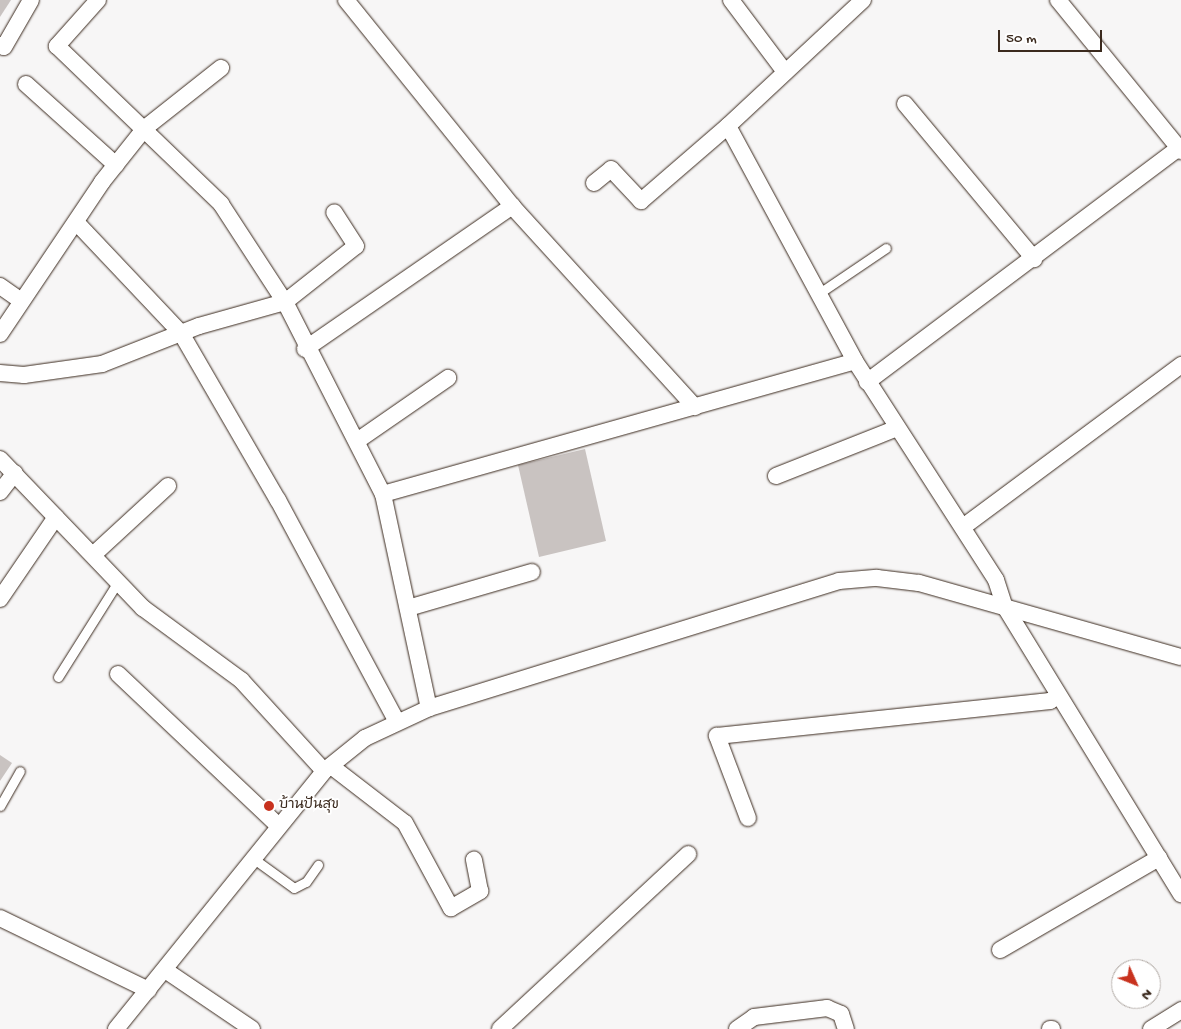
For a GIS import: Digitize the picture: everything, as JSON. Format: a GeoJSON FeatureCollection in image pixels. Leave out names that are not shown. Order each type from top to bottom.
{"type":"FeatureCollection","features":[{"type":"Feature","properties":{"kind":"street"},"geometry":{"type":"LineString","coordinates":[[0,45],[4,47],[32,0]]}},
{"type":"Feature","properties":{"kind":"street"},"geometry":{"type":"LineString","coordinates":[[98,0],[57,46],[145,128],[220,204],[285,302],[305,349],[357,441],[383,494],[429,708]]}},
{"type":"Feature","properties":{"kind":"street"},"geometry":{"type":"LineString","coordinates":[[346,0],[512,206],[695,407]]}},
{"type":"Feature","properties":{"kind":"street"},"geometry":{"type":"LineString","coordinates":[[731,0],[785,72]]}},
{"type":"Feature","properties":{"kind":"street"},"geometry":{"type":"LineString","coordinates":[[867,382],[1180,149],[1058,0]]}},
{"type":"Feature","properties":{"kind":"street"},"geometry":{"type":"LineString","coordinates":[[594,184],[611,169],[640,201],[728,126],[854,3]]}},
{"type":"Feature","properties":{"kind":"street"},"geometry":{"type":"LineString","coordinates":[[0,334],[20,300],[116,165],[145,128],[220,68]]}},
{"type":"Feature","properties":{"kind":"street"},"geometry":{"type":"LineString","coordinates":[[26,84],[116,165]]}},
{"type":"Feature","properties":{"kind":"street"},"geometry":{"type":"LineString","coordinates":[[906,104],[1034,259]]}},
{"type":"Feature","properties":{"kind":"street"},"geometry":{"type":"LineString","coordinates":[[728,126],[867,382],[996,580],[1005,607],[1181,894]]}},
{"type":"Feature","properties":{"kind":"street"},"geometry":{"type":"LineString","coordinates":[[305,349],[512,206]]}},
{"type":"Feature","properties":{"kind":"street"},"geometry":{"type":"LineString","coordinates":[[0,373],[24,375],[102,364],[181,333],[256,307],[285,302],[356,246],[334,212]]}},
{"type":"Feature","properties":{"kind":"street"},"geometry":{"type":"LineString","coordinates":[[76,222],[181,333],[278,500],[397,722]]}},
{"type":"Feature","properties":{"kind":"street"},"geometry":{"type":"LineString","coordinates":[[0,286],[20,300]]}},
{"type":"Feature","properties":{"kind":"street"},"geometry":{"type":"LineString","coordinates":[[383,494],[855,361]]}},
{"type":"Feature","properties":{"kind":"street"},"geometry":{"type":"LineString","coordinates":[[963,527],[1181,366]]}},
{"type":"Feature","properties":{"kind":"street"},"geometry":{"type":"LineString","coordinates":[[357,441],[448,378]]}},
{"type":"Feature","properties":{"kind":"street"},"geometry":{"type":"LineString","coordinates":[[776,476],[896,429]]}},
{"type":"Feature","properties":{"kind":"street"},"geometry":{"type":"LineString","coordinates":[[0,459],[119,580],[143,608],[241,680],[328,769],[406,823],[451,908],[480,891],[474,860]]}},
{"type":"Feature","properties":{"kind":"street"},"geometry":{"type":"LineString","coordinates":[[0,492],[14,473]]}},
{"type":"Feature","properties":{"kind":"street"},"geometry":{"type":"LineString","coordinates":[[93,555],[168,486]]}},
{"type":"Feature","properties":{"kind":"street"},"geometry":{"type":"LineString","coordinates":[[0,599],[56,517]]}},
{"type":"Feature","properties":{"kind":"street"},"geometry":{"type":"LineString","coordinates":[[408,608],[532,572]]}},
{"type":"Feature","properties":{"kind":"street"},"geometry":{"type":"LineString","coordinates":[[116,1029],[279,826],[328,769],[365,738],[429,708],[839,581],[877,578],[919,582],[1181,657]]}},
{"type":"Feature","properties":{"kind":"street"},"geometry":{"type":"LineString","coordinates":[[118,674],[279,826]]}},
{"type":"Feature","properties":{"kind":"street"},"geometry":{"type":"LineString","coordinates":[[748,818],[717,736],[1050,701],[1058,696]]}},
{"type":"Feature","properties":{"kind":"street"},"geometry":{"type":"LineString","coordinates":[[500,1029],[688,854]]}},
{"type":"Feature","properties":{"kind":"street"},"geometry":{"type":"LineString","coordinates":[[1000,950],[1159,858]]}},
{"type":"Feature","properties":{"kind":"street"},"geometry":{"type":"LineString","coordinates":[[0,918],[148,990]]}},
{"type":"Feature","properties":{"kind":"street"},"geometry":{"type":"LineString","coordinates":[[165,970],[252,1029]]}},
{"type":"Feature","properties":{"kind":"street"},"geometry":{"type":"LineString","coordinates":[[737,1029],[754,1017],[827,1008],[841,1014],[846,1029]]}},
{"type":"Feature","properties":{"kind":"street"},"geometry":{"type":"LineString","coordinates":[[1151,1029],[1181,1010]]}},
{"type":"Feature","properties":{"kind":"lane"},"geometry":{"type":"LineString","coordinates":[[818,294],[886,248]]}},
{"type":"Feature","properties":{"kind":"lane"},"geometry":{"type":"LineString","coordinates":[[58,677],[119,580]]}},
{"type":"Feature","properties":{"kind":"lane"},"geometry":{"type":"LineString","coordinates":[[0,806],[20,771]]}},
{"type":"Feature","properties":{"kind":"lane"},"geometry":{"type":"LineString","coordinates":[[254,859],[294,888],[306,882],[318,865]]}},
{"type":"Feature","properties":{"kind":"building"},"geometry":{"type":"Polygon","coordinates":[[[0,0],[11,0],[0,17],[0,0]]]}},
{"type":"Feature","properties":{"kind":"building"},"geometry":{"type":"Polygon","coordinates":[[[585,449],[606,541],[539,557],[518,465],[585,449]]]}},
{"type":"Feature","properties":{"kind":"building"},"geometry":{"type":"Polygon","coordinates":[[[0,755],[12,763],[0,781],[0,755]]]}},
{"type":"Feature","properties":{"kind":"place","name":"บ้านปันสุข"},"geometry":{"type":"Point","coordinates":[269,806]}}]}
